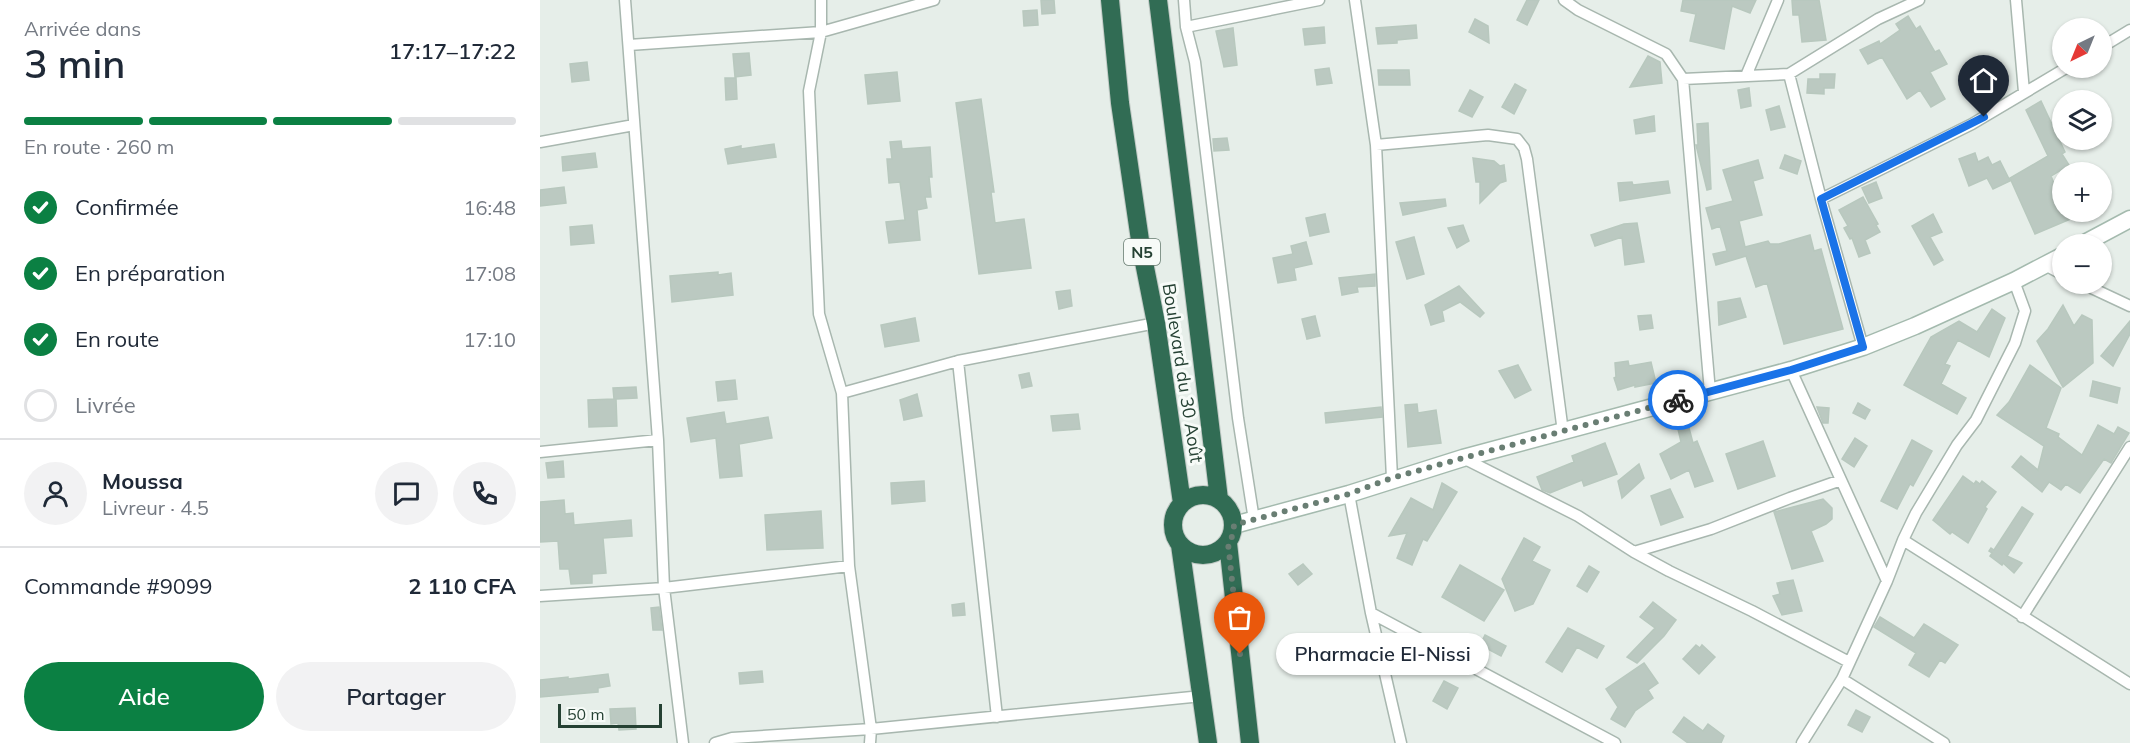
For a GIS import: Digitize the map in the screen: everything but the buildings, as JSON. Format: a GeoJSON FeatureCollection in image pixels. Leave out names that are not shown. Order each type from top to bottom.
{"type":"FeatureCollection","features":[{"type":"Feature","properties":{"kind":"highway","name":"Boulevard du 30 Août"},"geometry":{"type":"LineString","coordinates":[[1110,0],[1120,103],[1141,246],[1156,323],[1182,503]]}},
{"type":"Feature","properties":{"kind":"highway","name":"Boulevard du 30 Août"},"geometry":{"type":"LineString","coordinates":[[1158,0],[1219,499]]}},
{"type":"Feature","properties":{"kind":"highway"},"geometry":{"type":"LineString","coordinates":[[1182,503],[1199,495],[1210,495],[1219,499]]}},
{"type":"Feature","properties":{"kind":"highway","name":"N5"},"geometry":{"type":"LineString","coordinates":[[1219,499],[1227,506],[1234,525]]}},
{"type":"Feature","properties":{"kind":"highway","name":"N5"},"geometry":{"type":"LineString","coordinates":[[1182,503],[1173,519],[1175,537],[1180,545],[1208,743]]}},
{"type":"Feature","properties":{"kind":"highway"},"geometry":{"type":"LineString","coordinates":[[1180,545],[1187,551],[1205,556],[1222,550],[1233,535],[1234,525]]}},
{"type":"Feature","properties":{"kind":"highway"},"geometry":{"type":"LineString","coordinates":[[1228,543],[1250,743]]}},
{"type":"Feature","properties":{"kind":"street"},"geometry":{"type":"LineString","coordinates":[[625,0],[658,440],[664,588],[683,743]]}},
{"type":"Feature","properties":{"kind":"street"},"geometry":{"type":"LineString","coordinates":[[821,0],[821,32],[808,91],[819,314],[842,393],[849,566],[871,729],[870,743]]}},
{"type":"Feature","properties":{"kind":"street"},"geometry":{"type":"LineString","coordinates":[[629,45],[821,32],[934,0]]}},
{"type":"Feature","properties":{"kind":"street"},"geometry":{"type":"LineString","coordinates":[[1184,0],[1186,27],[1195,62],[1238,418],[1254,520]]}},
{"type":"Feature","properties":{"kind":"street"},"geometry":{"type":"LineString","coordinates":[[1186,27],[1319,0]]}},
{"type":"Feature","properties":{"kind":"street"},"geometry":{"type":"LineString","coordinates":[[1355,0],[1376,145],[1392,478]]}},
{"type":"Feature","properties":{"kind":"street"},"geometry":{"type":"LineString","coordinates":[[1564,0],[1578,10],[1666,54],[1683,79],[1710,392]]}},
{"type":"Feature","properties":{"kind":"street"},"geometry":{"type":"LineString","coordinates":[[1746,76],[1778,0]]}},
{"type":"Feature","properties":{"kind":"street"},"geometry":{"type":"LineString","coordinates":[[1683,79],[1789,74],[1878,19],[1919,0]]}},
{"type":"Feature","properties":{"kind":"street"},"geometry":{"type":"LineString","coordinates":[[2016,0],[2024,92]]}},
{"type":"Feature","properties":{"kind":"street"},"geometry":{"type":"LineString","coordinates":[[2112,41],[2130,30]]}},
{"type":"Feature","properties":{"kind":"street"},"geometry":{"type":"LineString","coordinates":[[1789,74],[1821,199],[1863,347]]}},
{"type":"Feature","properties":{"kind":"street"},"geometry":{"type":"LineString","coordinates":[[1821,199],[1972,124],[2052,76]]}},
{"type":"Feature","properties":{"kind":"street"},"geometry":{"type":"LineString","coordinates":[[540,142],[634,125]]}},
{"type":"Feature","properties":{"kind":"street"},"geometry":{"type":"LineString","coordinates":[[1376,145],[1488,135],[1517,139],[1524,148],[1563,432]]}},
{"type":"Feature","properties":{"kind":"street"},"geometry":{"type":"LineString","coordinates":[[2102,234],[2130,219]]}},
{"type":"Feature","properties":{"kind":"street"},"geometry":{"type":"LineString","coordinates":[[1234,525],[1349,494],[1392,478],[1463,458],[1791,370],[1863,347],[1915,326],[2052,261]]}},
{"type":"Feature","properties":{"kind":"street"},"geometry":{"type":"LineString","coordinates":[[2045,265],[2052,269]]}},
{"type":"Feature","properties":{"kind":"street"},"geometry":{"type":"LineString","coordinates":[[1802,743],[1842,679],[1916,513],[1980,412],[2015,343],[2025,311],[2014,281]]}},
{"type":"Feature","properties":{"kind":"street"},"geometry":{"type":"LineString","coordinates":[[2104,294],[2130,306]]}},
{"type":"Feature","properties":{"kind":"street"},"geometry":{"type":"LineString","coordinates":[[842,393],[958,361],[1156,323]]}},
{"type":"Feature","properties":{"kind":"street"},"geometry":{"type":"LineString","coordinates":[[958,361],[997,717]]}},
{"type":"Feature","properties":{"kind":"street"},"geometry":{"type":"LineString","coordinates":[[1791,370],[1887,581]]}},
{"type":"Feature","properties":{"kind":"street"},"geometry":{"type":"LineString","coordinates":[[540,452],[658,440]]}},
{"type":"Feature","properties":{"kind":"street"},"geometry":{"type":"LineString","coordinates":[[2022,617],[2130,447]]}},
{"type":"Feature","properties":{"kind":"street"},"geometry":{"type":"LineString","coordinates":[[1463,458],[1578,516],[1634,552],[1849,662]]}},
{"type":"Feature","properties":{"kind":"street"},"geometry":{"type":"LineString","coordinates":[[1634,552],[1711,529],[1841,480]]}},
{"type":"Feature","properties":{"kind":"street"},"geometry":{"type":"LineString","coordinates":[[1349,494],[1371,613],[1401,743]]}},
{"type":"Feature","properties":{"kind":"street"},"geometry":{"type":"LineString","coordinates":[[1903,540],[2130,684]]}},
{"type":"Feature","properties":{"kind":"street"},"geometry":{"type":"LineString","coordinates":[[540,596],[664,588],[849,566]]}},
{"type":"Feature","properties":{"kind":"street"},"geometry":{"type":"LineString","coordinates":[[1371,613],[1615,743]]}},
{"type":"Feature","properties":{"kind":"street"},"geometry":{"type":"LineString","coordinates":[[1842,679],[1944,743]]}},
{"type":"Feature","properties":{"kind":"street"},"geometry":{"type":"LineString","coordinates":[[715,743],[732,738],[871,729],[1202,696]]}},
{"type":"Feature","properties":{"kind":"way so far"},"geometry":{"type":"LineString","coordinates":[[1240,654],[1228,543],[1233,535],[1234,525],[1349,494],[1392,478],[1463,458],[1678,400]]}},
{"type":"Feature","properties":{"kind":"place","name":"Pharmacie El-Nissi"},"geometry":{"type":"Point","coordinates":[1240,654]}},
{"type":"Feature","properties":{"kind":"route"},"geometry":{"type":"LineString","coordinates":[[1678,400],[1791,370],[1863,347],[1821,199],[1984,117]]}}]}
